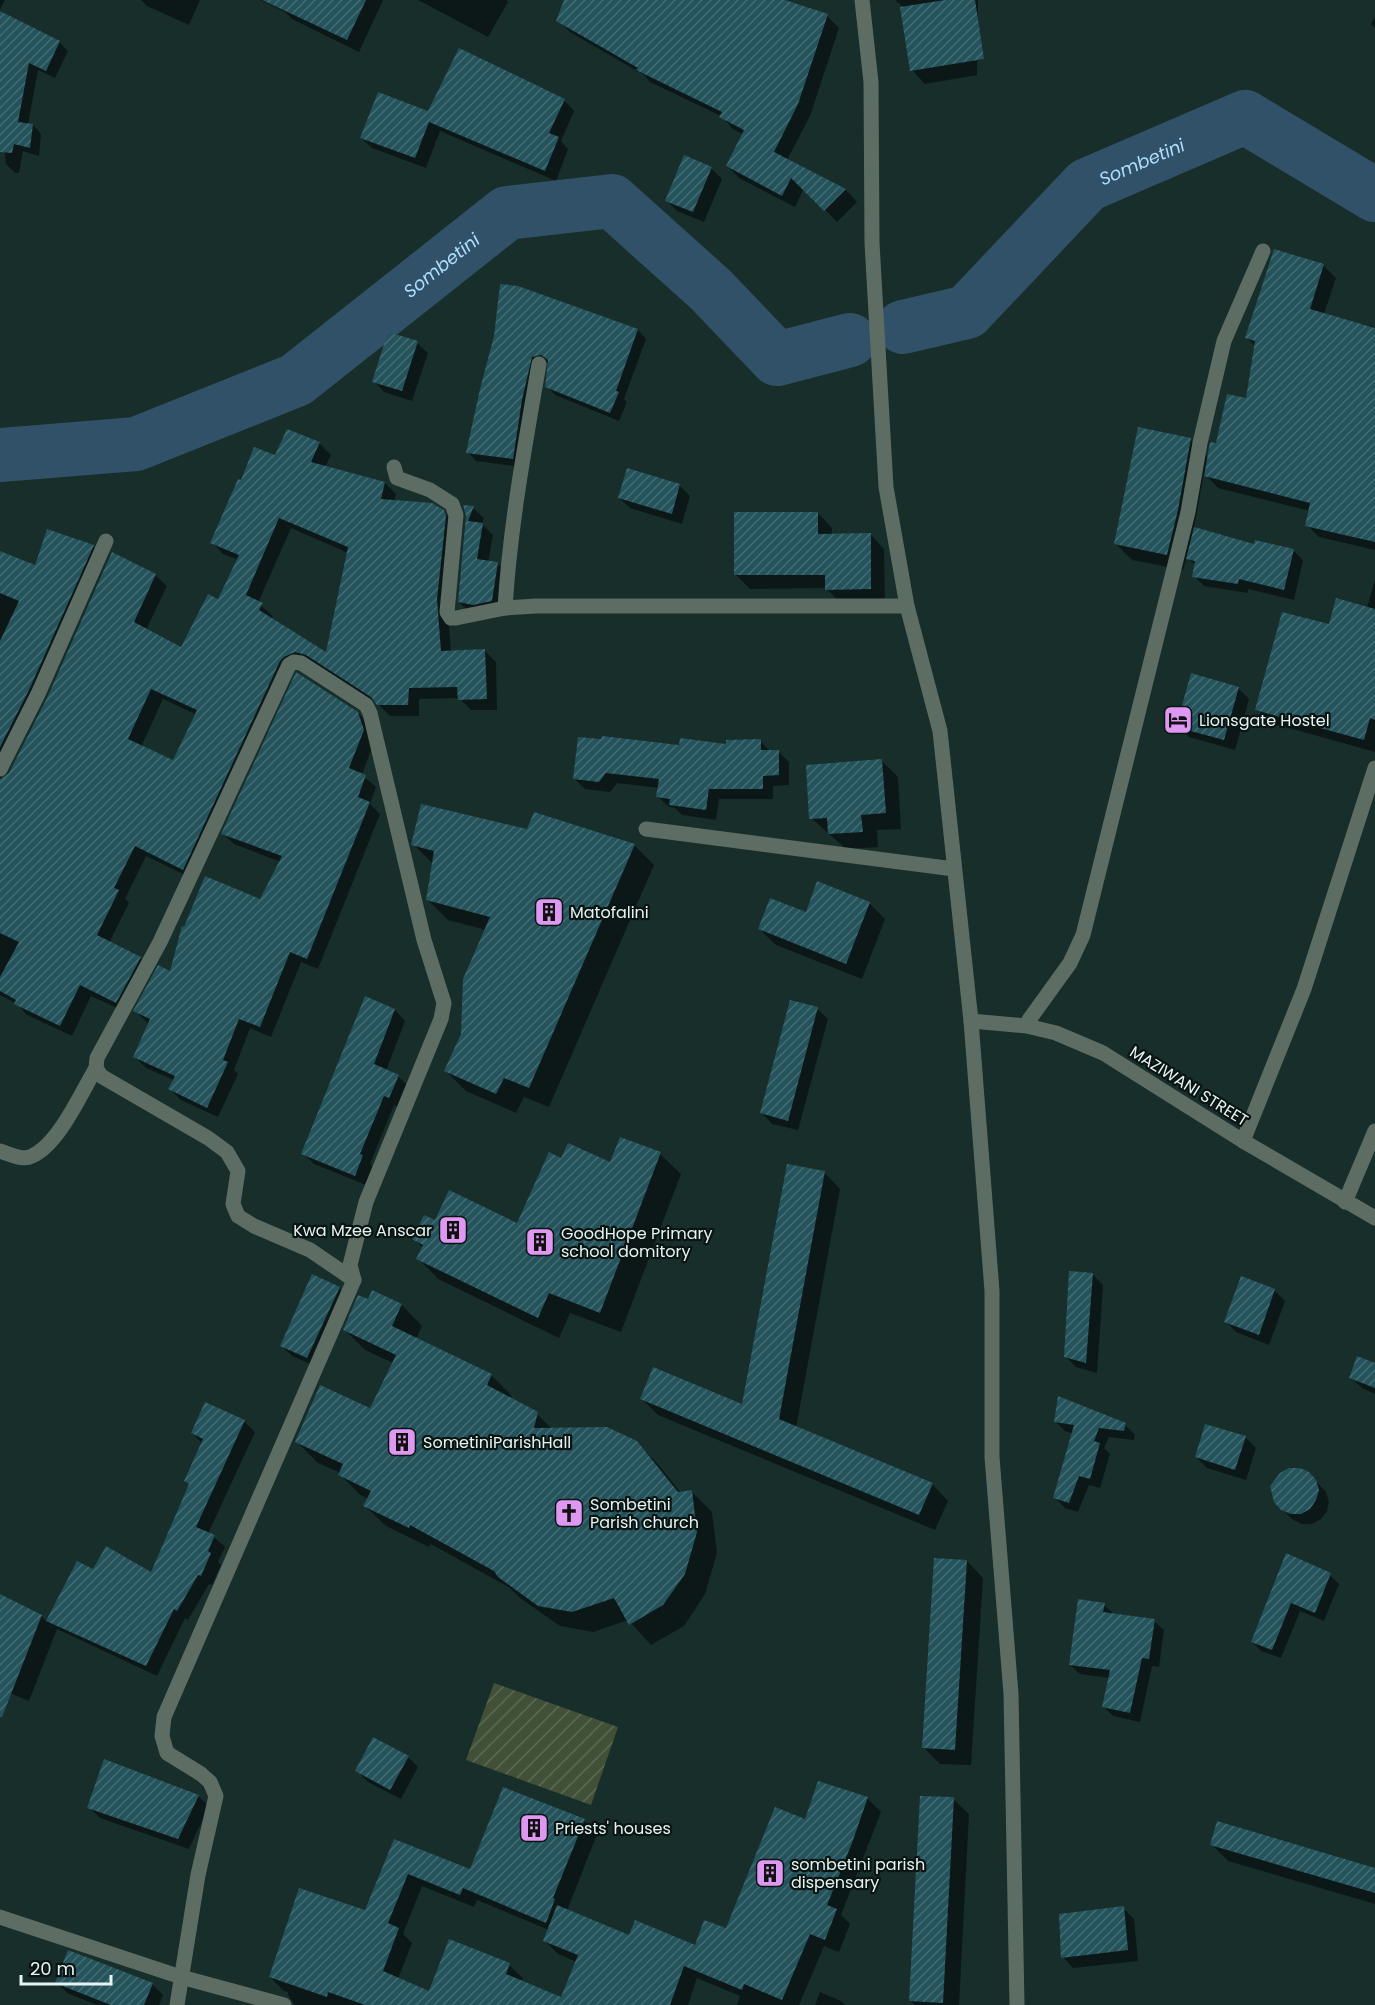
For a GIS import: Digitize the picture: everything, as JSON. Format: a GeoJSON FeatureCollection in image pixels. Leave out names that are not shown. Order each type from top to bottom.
{"type":"FeatureCollection","features":[{"type":"Feature","properties":{"kind":"street"},"geometry":{"type":"LineString","coordinates":[[862,0],[872,82],[872,243],[886,487],[907,606],[940,731],[971,1021],[992,1291],[992,1457],[1011,1694],[1017,2005]]}},
{"type":"Feature","properties":{"kind":"street"},"geometry":{"type":"LineString","coordinates":[[1027,1026],[1070,963],[1083,935],[1188,512],[1200,443],[1224,341],[1263,251]]}},
{"type":"Feature","properties":{"kind":"street"},"geometry":{"type":"LineString","coordinates":[[505,608],[518,483],[539,364]]}},
{"type":"Feature","properties":{"kind":"street"},"geometry":{"type":"LineString","coordinates":[[394,467],[397,478],[430,490],[452,504],[456,515],[447,612],[451,618],[505,608],[536,606],[907,606]]}},
{"type":"Feature","properties":{"kind":"street"},"geometry":{"type":"LineString","coordinates":[[0,769],[38,694],[106,541]]}},
{"type":"Feature","properties":{"kind":"street"},"geometry":{"type":"LineString","coordinates":[[0,1151],[24,1158],[32,1156],[45,1147],[57,1134],[96,1068],[97,1058],[159,942],[289,665],[294,662],[301,663],[366,705],[370,713],[424,940],[444,1003],[441,1019],[366,1202],[350,1265],[354,1280],[164,1717],[162,1736],[167,1753],[201,1774],[210,1782],[216,1796],[198,1875],[177,2005]]}},
{"type":"Feature","properties":{"kind":"street"},"geometry":{"type":"LineString","coordinates":[[1243,1141],[1304,989],[1375,768]]}},
{"type":"Feature","properties":{"kind":"street"},"geometry":{"type":"LineString","coordinates":[[646,829],[954,869]]}},
{"type":"Feature","properties":{"kind":"street","name":"MAZIWANI STREET"},"geometry":{"type":"LineString","coordinates":[[971,1021],[1027,1026],[1056,1033],[1103,1053],[1243,1141],[1375,1218]]}},
{"type":"Feature","properties":{"kind":"street"},"geometry":{"type":"LineString","coordinates":[[96,1068],[100,1076],[208,1138],[227,1152],[238,1171],[233,1204],[238,1216],[254,1226],[310,1250],[354,1280]]}},
{"type":"Feature","properties":{"kind":"street"},"geometry":{"type":"LineString","coordinates":[[1345,1202],[1375,1131]]}},
{"type":"Feature","properties":{"kind":"street"},"geometry":{"type":"LineString","coordinates":[[0,1917],[181,1977],[284,2005]]}},
{"type":"Feature","properties":{"kind":"green space"},"geometry":{"type":"Polygon","coordinates":[[[494,1683],[618,1727],[591,1805],[466,1760],[494,1683]]]}},
{"type":"Feature","properties":{"kind":"building"},"geometry":{"type":"Polygon","coordinates":[[[262,0],[366,0],[347,40],[262,0]]]}},
{"type":"Feature","properties":{"kind":"building"},"geometry":{"type":"Polygon","coordinates":[[[564,0],[785,0],[828,14],[798,104],[774,152],[846,189],[824,211],[791,178],[782,196],[726,166],[744,130],[719,117],[722,112],[636,70],[638,68],[556,21],[564,0]]]}},
{"type":"Feature","properties":{"kind":"building"},"geometry":{"type":"Polygon","coordinates":[[[945,0],[975,0],[984,59],[910,71],[900,7],[945,0]]]}},
{"type":"Feature","properties":{"kind":"building"},"geometry":{"type":"Polygon","coordinates":[[[0,11],[60,41],[46,71],[29,63],[18,122],[33,124],[30,148],[14,144],[12,153],[0,152],[0,11]]]}},
{"type":"Feature","properties":{"kind":"building"},"geometry":{"type":"Polygon","coordinates":[[[459,48],[565,99],[549,133],[559,137],[545,171],[429,122],[415,158],[360,138],[378,92],[428,111],[459,48]]]}},
{"type":"Feature","properties":{"kind":"building"},"geometry":{"type":"Polygon","coordinates":[[[684,155],[712,167],[693,212],[665,201],[684,155]]]}},
{"type":"Feature","properties":{"kind":"building"},"geometry":{"type":"Polygon","coordinates":[[[1274,249],[1324,264],[1310,309],[1375,328],[1375,542],[1305,526],[1310,503],[1204,476],[1210,442],[1216,443],[1227,394],[1246,398],[1255,341],[1245,338],[1274,249]]]}},
{"type":"Feature","properties":{"kind":"building"},"geometry":{"type":"Polygon","coordinates":[[[500,284],[518,286],[638,329],[616,391],[619,392],[610,413],[545,387],[548,360],[541,355],[532,357],[522,400],[513,459],[466,453],[494,336],[500,284]]]}},
{"type":"Feature","properties":{"kind":"building"},"geometry":{"type":"Polygon","coordinates":[[[388,332],[418,341],[402,391],[372,382],[388,332]]]}},
{"type":"Feature","properties":{"kind":"building"},"geometry":{"type":"Polygon","coordinates":[[[1138,427],[1191,438],[1167,555],[1114,544],[1138,427]]]}},
{"type":"Feature","properties":{"kind":"building"},"geometry":{"type":"Polygon","coordinates":[[[287,429],[320,442],[311,462],[385,482],[381,499],[432,503],[444,510],[446,516],[437,599],[441,651],[485,649],[487,699],[458,700],[457,687],[409,688],[408,705],[377,705],[371,697],[306,655],[295,652],[284,657],[280,661],[183,870],[135,846],[114,888],[119,890],[97,935],[141,957],[116,1003],[80,985],[60,1026],[14,1004],[16,1000],[0,991],[0,977],[19,942],[0,933],[0,779],[9,773],[47,698],[112,552],[156,574],[134,622],[181,647],[208,594],[218,599],[239,555],[210,543],[238,479],[241,480],[254,447],[275,455],[287,429]],[[279,518],[246,595],[263,603],[259,610],[326,652],[348,547],[279,518]],[[151,689],[128,739],[173,760],[197,710],[151,689]]]}},
{"type":"Feature","properties":{"kind":"building"},"geometry":{"type":"Polygon","coordinates":[[[627,468],[680,484],[672,514],[618,498],[627,468]]]}},
{"type":"Feature","properties":{"kind":"building"},"geometry":{"type":"Polygon","coordinates":[[[463,505],[474,506],[468,521],[483,523],[477,559],[498,562],[492,601],[473,605],[458,602],[466,516],[463,505]]]}},
{"type":"Feature","properties":{"kind":"building"},"geometry":{"type":"Polygon","coordinates":[[[734,512],[818,512],[818,534],[871,533],[871,589],[825,590],[825,575],[734,575],[734,512]]]}},
{"type":"Feature","properties":{"kind":"building"},"geometry":{"type":"Polygon","coordinates":[[[1194,527],[1254,544],[1255,540],[1294,549],[1284,590],[1239,579],[1238,584],[1192,577],[1195,561],[1186,559],[1194,527]]]}},
{"type":"Feature","properties":{"kind":"building"},"geometry":{"type":"Polygon","coordinates":[[[47,529],[94,545],[29,690],[0,747],[0,641],[19,601],[0,593],[0,551],[35,565],[47,529]]]}},
{"type":"Feature","properties":{"kind":"building"},"geometry":{"type":"Polygon","coordinates":[[[1336,598],[1375,609],[1375,720],[1370,718],[1364,740],[1255,710],[1282,612],[1329,624],[1336,598]]]}},
{"type":"Feature","properties":{"kind":"building"},"geometry":{"type":"Polygon","coordinates":[[[296,672],[358,712],[364,730],[349,768],[366,775],[358,797],[370,802],[307,959],[290,952],[260,1027],[239,1019],[223,1060],[228,1062],[207,1108],[168,1089],[175,1076],[133,1057],[150,1019],[133,1011],[158,965],[170,971],[182,926],[184,927],[205,876],[260,899],[282,856],[221,834],[296,672]]]}},
{"type":"Feature","properties":{"kind":"building"},"geometry":{"type":"Polygon","coordinates":[[[1191,673],[1239,687],[1224,740],[1176,727],[1191,673]]]}},
{"type":"Feature","properties":{"kind":"building"},"geometry":{"type":"Polygon","coordinates":[[[602,736],[679,745],[680,738],[726,744],[726,740],[761,739],[761,750],[779,750],[779,775],[763,776],[763,789],[709,789],[706,810],[669,805],[670,799],[656,797],[659,779],[606,773],[599,782],[573,779],[578,737],[601,739],[602,736]]]}},
{"type":"Feature","properties":{"kind":"building"},"geometry":{"type":"Polygon","coordinates":[[[882,759],[886,813],[861,815],[863,832],[828,834],[827,818],[809,819],[806,765],[882,759]]]}},
{"type":"Feature","properties":{"kind":"building","name":"Matofalini"},"geometry":{"type":"Polygon","coordinates":[[[421,804],[527,829],[534,812],[635,844],[529,1088],[504,1078],[496,1094],[444,1071],[461,1034],[463,979],[490,917],[426,900],[434,851],[411,845],[421,804]]]}},
{"type":"Feature","properties":{"kind":"building"},"geometry":{"type":"Polygon","coordinates":[[[817,881],[870,902],[846,964],[758,929],[770,898],[806,912],[817,881]]]}},
{"type":"Feature","properties":{"kind":"building"},"geometry":{"type":"Polygon","coordinates":[[[365,996],[395,1009],[374,1064],[399,1075],[389,1098],[384,1096],[360,1154],[363,1155],[355,1176],[301,1154],[365,996]]]}},
{"type":"Feature","properties":{"kind":"building"},"geometry":{"type":"Polygon","coordinates":[[[790,1000],[818,1007],[788,1121],[760,1113],[790,1000]]]}},
{"type":"Feature","properties":{"kind":"building"},"geometry":{"type":"Polygon","coordinates":[[[620,1137],[661,1152],[600,1313],[549,1293],[538,1318],[416,1259],[423,1245],[412,1239],[424,1215],[435,1220],[449,1190],[517,1223],[549,1152],[561,1158],[568,1143],[610,1162],[620,1137]]]}},
{"type":"Feature","properties":{"kind":"building"},"geometry":{"type":"Polygon","coordinates":[[[787,1164],[825,1171],[779,1419],[933,1483],[919,1515],[640,1399],[653,1367],[742,1404],[787,1164]]]}},
{"type":"Feature","properties":{"kind":"building"},"geometry":{"type":"Polygon","coordinates":[[[1069,1271],[1093,1273],[1086,1363],[1064,1357],[1069,1271]]]}},
{"type":"Feature","properties":{"kind":"building"},"geometry":{"type":"Polygon","coordinates":[[[312,1274],[340,1287],[307,1358],[280,1346],[312,1274]]]}},
{"type":"Feature","properties":{"kind":"building"},"geometry":{"type":"Polygon","coordinates":[[[1241,1276],[1275,1289],[1259,1335],[1224,1322],[1241,1276]]]}},
{"type":"Feature","properties":{"kind":"building"},"geometry":{"type":"Polygon","coordinates":[[[372,1290],[402,1304],[392,1326],[492,1374],[487,1385],[538,1412],[534,1428],[607,1427],[637,1441],[678,1492],[692,1490],[697,1532],[685,1574],[663,1605],[629,1625],[614,1598],[572,1612],[538,1606],[498,1577],[494,1571],[410,1525],[409,1528],[363,1506],[371,1491],[338,1475],[343,1464],[295,1442],[320,1385],[370,1408],[396,1355],[343,1330],[358,1295],[368,1299],[372,1290]]]}},
{"type":"Feature","properties":{"kind":"building"},"geometry":{"type":"Polygon","coordinates":[[[1357,1356],[1375,1363],[1375,1388],[1349,1378],[1357,1356]]]}},
{"type":"Feature","properties":{"kind":"building"},"geometry":{"type":"Polygon","coordinates":[[[1058,1396],[1126,1423],[1124,1431],[1099,1428],[1094,1441],[1100,1443],[1090,1479],[1079,1476],[1069,1503],[1053,1498],[1074,1425],[1054,1422],[1058,1396]]]}},
{"type":"Feature","properties":{"kind":"building"},"geometry":{"type":"Polygon","coordinates":[[[205,1402],[245,1420],[196,1527],[215,1535],[208,1551],[211,1553],[201,1576],[198,1575],[177,1611],[174,1609],[146,1666],[46,1621],[77,1561],[93,1569],[106,1546],[151,1572],[189,1484],[184,1481],[203,1439],[191,1433],[205,1402]]]}},
{"type":"Feature","properties":{"kind":"building"},"geometry":{"type":"Polygon","coordinates":[[[1205,1424],[1246,1436],[1235,1470],[1195,1457],[1205,1424]]]}},
{"type":"Feature","properties":{"kind":"building"},"geometry":{"type":"Polygon","coordinates":[[[1289,1468],[1300,1468],[1309,1472],[1316,1480],[1319,1490],[1310,1509],[1301,1514],[1291,1514],[1281,1510],[1274,1502],[1270,1486],[1280,1473],[1289,1468]]]}},
{"type":"Feature","properties":{"kind":"building"},"geometry":{"type":"Polygon","coordinates":[[[1286,1553],[1331,1573],[1315,1613],[1291,1603],[1272,1650],[1251,1642],[1286,1553]]]}},
{"type":"Feature","properties":{"kind":"building"},"geometry":{"type":"Polygon","coordinates":[[[934,1558],[967,1560],[955,1750],[922,1748],[934,1558]]]}},
{"type":"Feature","properties":{"kind":"building"},"geometry":{"type":"Polygon","coordinates":[[[0,1594],[42,1615],[2,1717],[0,1717],[0,1594]]]}},
{"type":"Feature","properties":{"kind":"building"},"geometry":{"type":"Polygon","coordinates":[[[1078,1599],[1105,1603],[1103,1612],[1155,1619],[1149,1659],[1142,1658],[1130,1713],[1102,1707],[1110,1670],[1069,1665],[1078,1599]]]}},
{"type":"Feature","properties":{"kind":"building"},"geometry":{"type":"Polygon","coordinates":[[[373,1737],[409,1756],[390,1790],[355,1771],[373,1737]]]}},
{"type":"Feature","properties":{"kind":"building"},"geometry":{"type":"Polygon","coordinates":[[[104,1759],[199,1795],[178,1839],[87,1808],[104,1759]]]}},
{"type":"Feature","properties":{"kind":"building"},"geometry":{"type":"Polygon","coordinates":[[[818,1781],[868,1797],[827,1905],[837,1909],[825,1940],[810,1934],[782,2000],[744,1984],[742,1990],[684,1966],[670,2005],[365,2005],[328,1992],[327,1997],[269,1977],[299,1888],[365,1910],[394,1839],[470,1869],[503,1787],[585,1819],[553,1898],[555,1899],[546,1923],[463,1888],[460,1895],[408,1874],[388,1923],[399,1928],[383,1971],[429,1991],[449,1939],[510,1963],[506,1974],[561,1997],[578,1955],[543,1941],[557,1905],[629,1935],[635,1920],[695,1945],[704,1920],[726,1928],[775,1807],[805,1819],[818,1781]]]}},
{"type":"Feature","properties":{"kind":"building"},"geometry":{"type":"Polygon","coordinates":[[[920,1796],[954,1797],[943,2003],[909,2001],[920,1796]]]}},
{"type":"Feature","properties":{"kind":"building"},"geometry":{"type":"Polygon","coordinates":[[[1217,1821],[1375,1868],[1375,1893],[1210,1845],[1217,1821]]]}},
{"type":"Feature","properties":{"kind":"building"},"geometry":{"type":"Polygon","coordinates":[[[1124,1906],[1128,1950],[1061,1958],[1059,1914],[1124,1906]]]}},
{"type":"Feature","properties":{"kind":"building"},"geometry":{"type":"Polygon","coordinates":[[[68,1950],[153,1983],[144,2005],[111,2005],[55,1983],[68,1950]]]}},
{"type":"Feature","properties":{"kind":"waterway","name":"Sombetini"},"geometry":{"type":"LineString","coordinates":[[903,327],[967,312],[1087,185],[1245,117],[1375,195]]}},
{"type":"Feature","properties":{"kind":"waterway","name":"Sombetini"},"geometry":{"type":"LineString","coordinates":[[0,455],[136,444],[296,380],[507,213],[612,201],[711,290],[777,359],[850,340]]}},
{"type":"Feature","properties":{"kind":"place","name":"Lionsgate Hostel"},"geometry":{"type":"Point","coordinates":[1178,720]}},
{"type":"Feature","properties":{"kind":"place","name":"Matofalini"},"geometry":{"type":"Point","coordinates":[549,912]}},
{"type":"Feature","properties":{"kind":"place","name":"Kwa Mzee Anscar"},"geometry":{"type":"Point","coordinates":[453,1230]}},
{"type":"Feature","properties":{"kind":"place","name":"GoodHope Primary school domitory"},"geometry":{"type":"Point","coordinates":[540,1242]}},
{"type":"Feature","properties":{"kind":"place","name":"SometiniParishHall"},"geometry":{"type":"Point","coordinates":[402,1442]}},
{"type":"Feature","properties":{"kind":"place","name":"Sombetini Parish church"},"geometry":{"type":"Point","coordinates":[569,1513]}},
{"type":"Feature","properties":{"kind":"place","name":"Priests' houses"},"geometry":{"type":"Point","coordinates":[534,1828]}},
{"type":"Feature","properties":{"kind":"place","name":"sombetini parish dispensary"},"geometry":{"type":"Point","coordinates":[770,1873]}}]}
